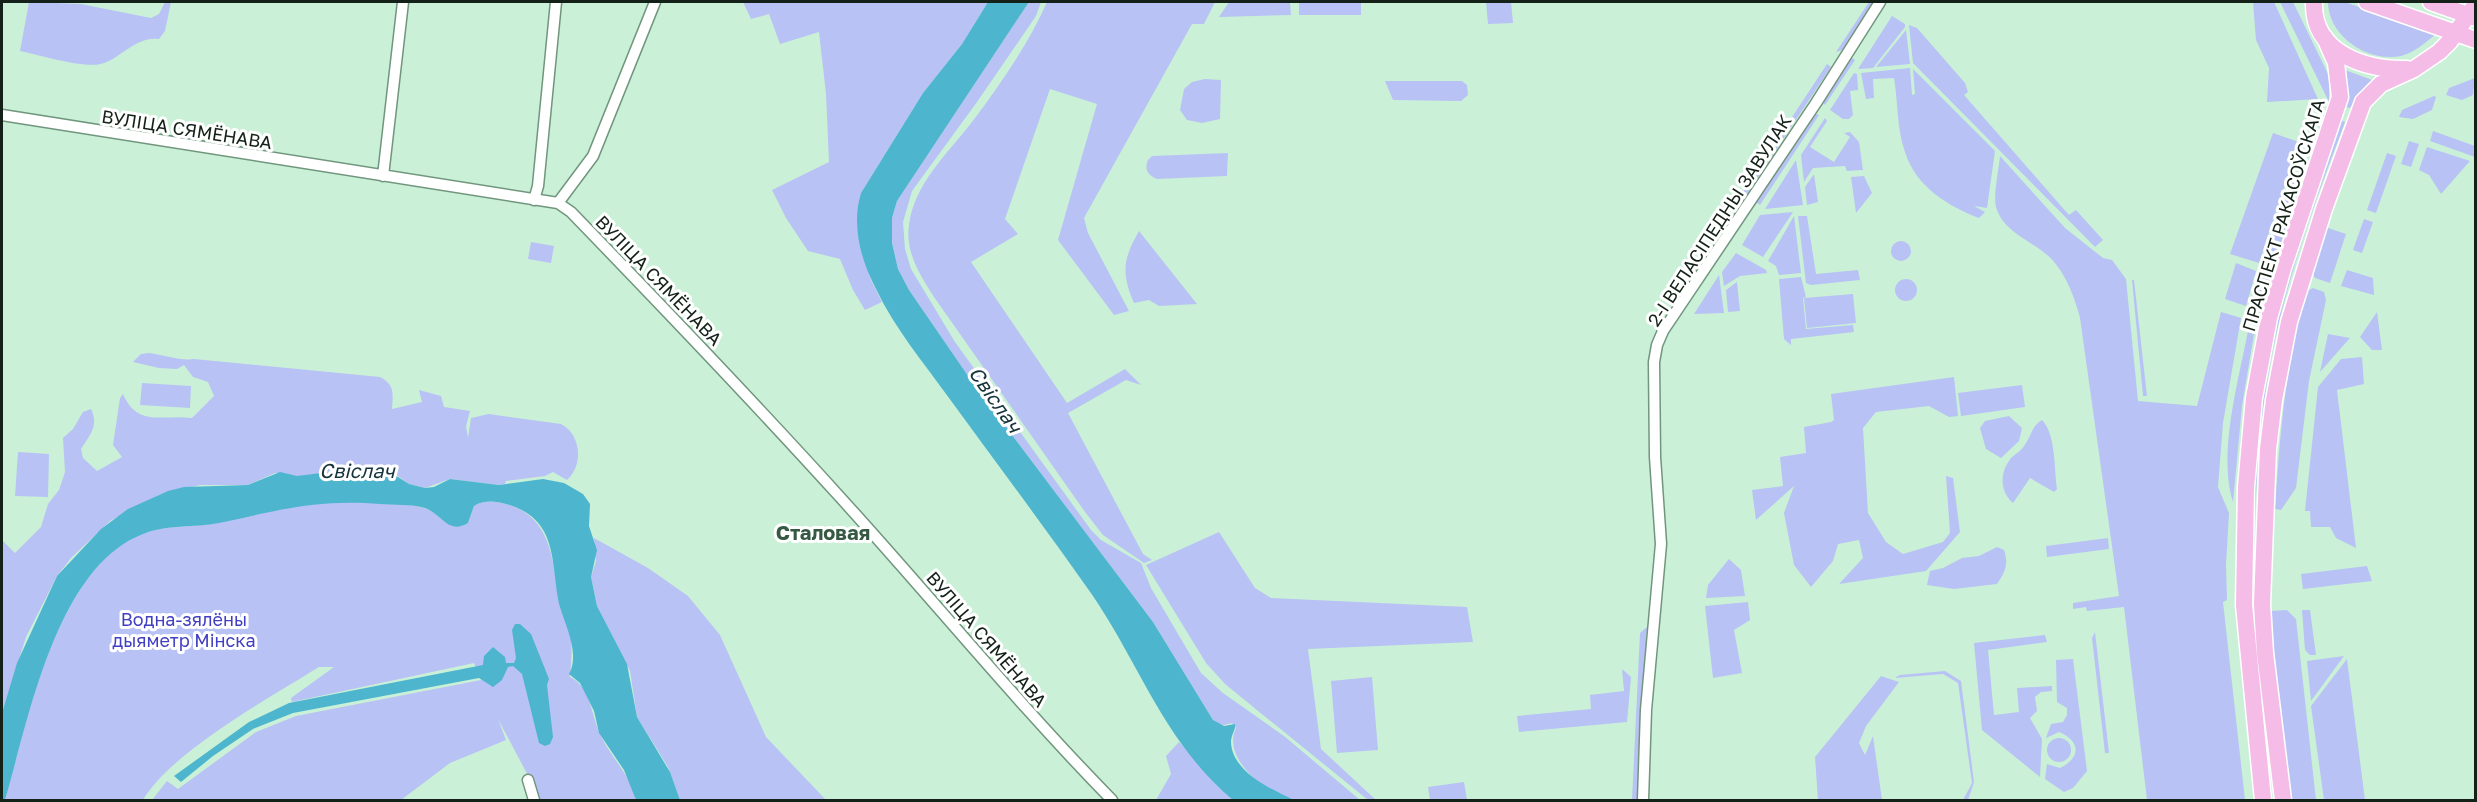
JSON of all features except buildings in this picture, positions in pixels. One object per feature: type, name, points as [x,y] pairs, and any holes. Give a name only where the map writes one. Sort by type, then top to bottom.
[{"type":"main road","name":"ПРАСПЕКТ РАКАСОЎСКАГА","points":[[2263,801],[2244,605],[2246,487],[2254,398],[2269,318],[2340,98],[2336,63],[2317,21],[2314,2]]},
{"type":"main road","points":[[2367,2],[2475,40]]},
{"type":"main road","points":[[2431,2],[2473,12]]},
{"type":"main road","name":"ПРАСПЕКТ РАКАСОЎСКАГА","points":[[2283,801],[2265,653],[2262,604],[2265,489],[2274,400],[2289,322],[2356,115],[2371,91],[2414,69],[2439,52],[2473,12]]},
{"type":"main road","points":[[2325,38],[2337,51],[2363,66],[2377,69],[2414,69]]},
{"type":"street","points":[[383,176],[403,2]]},
{"type":"street","points":[[534,200],[538,186],[556,2]]},
{"type":"street","points":[[558,203],[588,164],[600,142],[655,2]]},
{"type":"street","name":"2-І ВЕЛАСІПЕДНЫ ЗАВУЛАК","points":[[1643,801],[1646,710],[1661,544],[1655,457],[1654,362],[1657,345],[1663,331],[1816,103],[1880,2]]},
{"type":"street","name":"ВУЛІЦА СЯМЁНАВА","points":[[2,115],[558,203],[571,212],[718,365],[848,505],[1063,750],[1112,801]]},
{"type":"street","points":[[528,780],[534,801]]},
{"type":"green space","points":[[29,2],[81,4],[151,18],[159,14],[165,2],[171,2],[165,31],[159,39],[144,40],[111,60],[96,65],[87,65],[20,51]]},
{"type":"green space","points":[[743,2],[988,2],[962,44],[923,93],[861,193],[857,223],[858,235],[871,280],[882,302],[865,310],[853,290],[840,259],[808,251],[786,218],[772,190],[829,162],[826,94],[819,32],[780,44],[769,14],[751,19]]},
{"type":"green space","points":[[1029,2],[1041,2],[1036,16],[912,191],[903,222],[905,249],[911,269],[955,342],[1091,530],[1101,540],[1141,563],[1151,588],[1201,673],[1223,693],[1284,736],[1360,800],[1296,800],[1273,791],[1250,774],[1235,752],[1233,740],[1236,728],[1232,723],[1220,726],[1213,720],[1153,622],[975,386],[909,290],[898,269],[892,243],[892,218],[897,201]]},
{"type":"green space","points":[[1047,2],[1215,2],[1204,24],[1192,24],[1084,218],[1088,233],[1129,311],[1114,315],[1058,240],[1097,104],[1050,89],[1005,219],[1018,234],[971,262],[1067,403],[1125,369],[1141,385],[1126,380],[1068,413],[1143,554],[1152,560],[1144,563],[1103,535],[1085,512],[934,297],[919,272],[909,245],[908,235],[912,210],[925,183],[1003,79],[1032,33]]},
{"type":"green space","points":[[1229,2],[1290,2],[1291,15],[1219,17]]},
{"type":"green space","points":[[1299,2],[1361,2],[1361,15],[1299,15]]},
{"type":"green space","points":[[1486,2],[1511,2],[1513,23],[1488,24]]},
{"type":"green space","points":[[1869,2],[1874,2],[1842,50],[1836,52]]},
{"type":"green space","points":[[2253,2],[2274,2],[2318,99],[2267,102],[2269,68],[2256,40]]},
{"type":"green space","points":[[2280,2],[2293,2],[2329,76],[2329,102]]},
{"type":"green space","points":[[2328,2],[2345,2],[2436,34],[2420,47],[2401,56],[2376,55],[2363,51],[2342,36],[2330,14]]},
{"type":"green space","points":[[1892,16],[1905,24],[1905,27],[1873,68],[1858,69]]},
{"type":"green space","points":[[1909,25],[1917,28],[1965,83],[1968,92],[1964,95],[2069,215],[2076,210],[2103,240],[2095,247],[1913,63]]},
{"type":"green space","points":[[1906,30],[1910,64],[1876,67]]},
{"type":"green space","points":[[1852,58],[1855,60],[1825,105],[1822,101],[1846,61]]},
{"type":"green space","points":[[1827,64],[1831,67],[1744,198],[1733,207]]},
{"type":"green space","points":[[1910,68],[1912,95],[1915,94],[1913,69],[1995,151],[1987,208],[1974,206],[1985,212],[1979,218],[1956,208],[1934,194],[1910,164],[1900,135],[1894,78],[1873,79],[1874,98],[1866,99],[1861,73]]},
{"type":"green space","points":[[2345,70],[2372,80],[2350,108],[2346,107],[2348,91]]},
{"type":"green space","points":[[1854,73],[1857,74],[1858,90],[1850,91],[1853,115],[1849,119],[1843,119],[1830,110]]},
{"type":"green space","points":[[2475,78],[2473,95],[2462,100],[2446,95],[2449,88]]},
{"type":"green space","points":[[1205,79],[1221,80],[1220,119],[1202,123],[1187,120],[1180,110],[1184,89],[1192,82]]},
{"type":"green space","points":[[1385,81],[1462,81],[1467,85],[1468,95],[1461,101],[1393,100]]},
{"type":"green space","points":[[2436,97],[2432,110],[2413,119],[2399,117],[2402,110]]},
{"type":"green space","points":[[1813,113],[1819,115],[1760,205],[1754,201]]},
{"type":"green space","points":[[1825,118],[1827,121],[1810,147],[1834,162],[1850,137],[1844,133],[1850,132],[1859,142],[1863,170],[1847,171],[1845,166],[1813,168],[1804,182],[1801,155]]},
{"type":"green space","points":[[2341,120],[2345,122],[2292,272],[2270,365],[2259,453],[2253,601],[2248,600],[2250,502],[2256,429],[2265,368],[2281,296],[2292,260]]},
{"type":"green space","points":[[2433,131],[2475,146],[2475,157],[2430,141]]},
{"type":"green space","points":[[2273,133],[2296,141],[2298,146],[2259,263],[2230,254]]},
{"type":"green space","points":[[2409,141],[2419,144],[2411,167],[2401,164]]},
{"type":"green space","points":[[2427,147],[2470,161],[2441,194],[2429,175],[2419,170]]},
{"type":"green space","points":[[1228,153],[1227,176],[1157,179],[1149,174],[1147,169],[1148,160],[1152,156]]},
{"type":"green space","points":[[2387,153],[2396,156],[2376,213],[2367,210]]},
{"type":"green space","points":[[2000,156],[2065,228],[2103,258],[2112,260],[2126,279],[2138,401],[2197,406],[2221,312],[2241,318],[2223,423],[2218,487],[2229,513],[2226,565],[2227,600],[2223,602],[2245,800],[2147,800],[2124,607],[2087,611],[2086,607],[2073,609],[2073,603],[2119,596],[2080,318],[2070,289],[2055,263],[2040,249],[2006,225],[2000,217],[1995,196]]},
{"type":"green space","points":[[1796,160],[1803,205],[1765,209]]},
{"type":"green space","points":[[1814,174],[1818,202],[1807,205],[1805,187]]},
{"type":"green space","points":[[1864,176],[1872,193],[1856,213],[1851,177]]},
{"type":"green space","points":[[2292,177],[2301,177],[2262,307],[2253,309],[2262,269]]},
{"type":"green space","points":[[1793,212],[1763,257],[1742,245],[1760,215]]},
{"type":"green space","points":[[1794,216],[1801,273],[1779,275],[1776,266],[1768,261]]},
{"type":"green space","points":[[1798,216],[1807,216],[1816,274],[1858,270],[1860,280],[1811,285],[1806,283]]},
{"type":"green space","points":[[2364,219],[2373,222],[2362,253],[2353,250]]},
{"type":"green space","points":[[2325,227],[2346,234],[2330,283],[2315,278],[2311,270]]},
{"type":"green space","points":[[1139,231],[1197,304],[1159,306],[1149,300],[1134,303],[1127,283],[1126,266],[1127,258]]},
{"type":"green space","points":[[1901,241],[1908,244],[1911,251],[1908,258],[1901,261],[1894,258],[1891,251],[1894,244]]},
{"type":"green space","points":[[531,242],[554,246],[551,263],[528,259]]},
{"type":"green space","points":[[1736,253],[1766,270],[1767,273],[1740,276],[1724,286],[1722,272]]},
{"type":"green space","points":[[2236,263],[2256,271],[2246,306],[2225,299]]},
{"type":"green space","points":[[2347,270],[2373,278],[2374,295],[2341,286]]},
{"type":"green space","points":[[1719,275],[1724,313],[1694,314]]},
{"type":"green space","points":[[1801,277],[1806,297],[1803,298],[1806,329],[1853,325],[1854,332],[1791,339],[1791,345],[1784,339],[1779,279]]},
{"type":"green space","points":[[1906,279],[1914,282],[1917,290],[1914,298],[1906,301],[1898,298],[1895,290],[1898,282]]},
{"type":"green space","points":[[2132,280],[2134,280],[2147,396],[2143,396]]},
{"type":"green space","points":[[1737,282],[1740,311],[1728,312],[1726,290]]},
{"type":"green space","points":[[2313,288],[2324,292],[2326,300],[2309,381],[2296,488],[2281,510],[2275,509],[2289,372],[2293,345],[2307,291]]},
{"type":"green space","points":[[1853,294],[1856,323],[1807,328],[1804,298]]},
{"type":"green space","points":[[2377,312],[2382,350],[2372,350],[2360,337]]},
{"type":"green space","points":[[2249,325],[2255,328],[2242,406],[2233,502],[2227,460],[2229,437]]},
{"type":"green space","points":[[2328,334],[2350,338],[2320,372]]},
{"type":"green space","points":[[149,353],[183,359],[380,377],[391,386],[392,409],[422,402],[419,390],[441,396],[444,407],[470,411],[466,426],[468,438],[471,418],[489,414],[561,424],[573,435],[576,442],[578,458],[576,466],[567,480],[553,472],[545,476],[506,481],[505,484],[499,485],[450,479],[425,488],[409,484],[391,471],[378,469],[358,478],[321,473],[302,477],[275,473],[248,485],[200,485],[159,495],[110,521],[71,558],[57,576],[26,637],[2,713],[2,540],[15,553],[41,527],[48,504],[59,490],[65,472],[63,438],[73,429],[83,412],[91,409],[94,425],[81,449],[83,458],[97,471],[122,457],[113,445],[120,398],[123,394],[136,412],[161,418],[192,418],[214,396],[208,382],[193,377],[184,365],[177,369],[159,368],[133,362],[141,354]]},
{"type":"green space","points":[[2362,357],[2364,384],[2337,390],[2356,548],[2336,538],[2330,527],[2311,527],[2310,511],[2305,511],[2318,387],[2341,359]]},
{"type":"green space","points":[[1954,377],[1958,416],[1949,417],[1929,406],[1876,412],[1863,428],[1868,513],[1886,542],[1903,554],[1943,542],[1950,533],[1946,476],[1953,478],[1960,532],[1926,571],[1839,584],[1863,558],[1859,540],[1838,544],[1833,561],[1811,587],[1794,565],[1784,513],[1794,486],[1756,520],[1752,490],[1783,486],[1780,457],[1806,453],[1804,427],[1834,420],[1831,394]]},
{"type":"green space","points":[[142,383],[191,386],[190,408],[140,405]]},
{"type":"green space","points":[[2022,385],[2025,407],[1961,416],[1958,393]]},
{"type":"green space","points":[[2009,416],[2022,428],[2019,441],[2001,458],[1986,449],[1980,428],[1985,421]]},
{"type":"green space","points":[[2042,420],[2050,434],[2054,452],[2057,489],[2054,492],[2030,478],[2013,503],[2003,488],[2004,470],[2011,458],[2023,448],[2034,428]]},
{"type":"green space","points":[[18,452],[49,454],[48,497],[15,496]]},
{"type":"green space","name":"Водна-зялёны дыяметр Мінска","points":[[342,501],[419,507],[427,509],[456,526],[468,523],[474,506],[486,502],[506,504],[521,510],[533,519],[541,530],[552,556],[560,605],[570,632],[572,649],[570,677],[582,687],[586,694],[604,743],[629,781],[636,800],[541,800],[498,719],[506,740],[450,763],[401,800],[152,800],[167,781],[178,789],[256,732],[296,716],[481,680],[474,663],[292,702],[291,698],[334,667],[319,667],[198,745],[157,782],[143,800],[5,800],[23,730],[50,649],[68,611],[89,577],[114,550],[153,530],[211,524],[296,506]]},
{"type":"green space","points":[[1219,532],[1255,588],[1271,598],[1467,607],[1473,642],[1308,649],[1321,749],[1376,800],[1368,800],[1225,684],[1206,663],[1146,565]]},
{"type":"green space","points":[[594,538],[648,568],[688,596],[720,635],[766,737],[826,800],[680,800],[668,767],[637,717],[630,671],[597,606],[591,577],[596,561]]},
{"type":"green space","points":[[2108,538],[2109,549],[2047,557],[2046,546]]},
{"type":"green space","points":[[1997,547],[2004,550],[2006,564],[1997,584],[1954,589],[1927,585],[1930,571],[1943,568],[1962,558],[1979,556]]},
{"type":"green space","points":[[1729,559],[1741,570],[1745,596],[1706,598],[1708,585]]},
{"type":"green space","points":[[2367,566],[2372,581],[2303,589],[2301,574]]},
{"type":"green space","points":[[1748,602],[1750,620],[1734,630],[1742,673],[1713,678],[1705,606]]},
{"type":"green space","points":[[2287,610],[2296,619],[2316,800],[2290,800],[2270,611]]},
{"type":"green space","points":[[2302,610],[2310,610],[2316,655],[2310,655],[2305,650]]},
{"type":"green space","points":[[1647,627],[1638,800],[1632,800],[1640,633]]},
{"type":"green space","points":[[2095,632],[2109,753],[2105,753],[2092,638]]},
{"type":"green space","points":[[2045,635],[2047,642],[1988,650],[1994,715],[2019,712],[2017,688],[2052,686],[2052,691],[2041,692],[2035,697],[2037,711],[2030,718],[2042,739],[2040,777],[1982,730],[1974,643]]},
{"type":"green space","points":[[2344,656],[2311,701],[2307,661]]},
{"type":"green space","points":[[2073,659],[2087,771],[2073,788],[2064,792],[2045,779],[2047,764],[2060,768],[2067,764],[2075,755],[2075,745],[2059,732],[2046,738],[2051,724],[2063,722],[2067,715],[2067,708],[2057,702],[2056,660]]},
{"type":"green space","points":[[2347,659],[2365,800],[2324,800],[2311,706]]},
{"type":"green space","points":[[1622,669],[1631,677],[1627,722],[1519,732],[1517,716],[1591,709],[1590,695],[1624,691]]},
{"type":"green space","points":[[1945,671],[1961,681],[1974,782],[1968,800],[1963,800],[1972,783],[1958,683],[1943,674],[1894,678],[1900,675]]},
{"type":"green space","points":[[1881,676],[1899,682],[1866,726],[1859,743],[1865,755],[1873,736],[1882,800],[1818,800],[1815,757]]},
{"type":"green space","points":[[1372,677],[1378,750],[1337,753],[1331,681]]},
{"type":"green space","points":[[2059,738],[2068,741],[2071,750],[2068,759],[2059,762],[2050,759],[2047,750],[2050,741]]},
{"type":"green space","points":[[1179,742],[1233,800],[1156,800],[1171,774],[1166,756]]},
{"type":"green space","points":[[1464,782],[1467,800],[1430,800],[1428,787]]},
{"type":"shaded area","points":[[988,2],[1029,2],[897,201],[892,218],[892,243],[898,269],[909,290],[975,386],[1153,622],[1213,720],[1224,726],[1235,724],[1231,742],[1238,762],[1254,778],[1294,800],[1233,800],[1209,778],[1189,754],[1171,729],[1093,596],[901,332],[884,304],[866,266],[857,230],[861,193],[923,93],[962,44]]},
{"type":"shaded area","points":[[384,468],[409,484],[425,488],[434,487],[450,479],[499,485],[543,479],[564,483],[583,494],[590,504],[589,526],[597,550],[591,577],[597,606],[627,664],[637,717],[670,772],[680,800],[636,800],[624,770],[599,733],[594,711],[580,683],[569,674],[573,649],[560,607],[550,546],[545,533],[524,511],[506,504],[490,502],[474,506],[468,523],[455,527],[431,511],[414,506],[357,503],[317,504],[219,523],[152,531],[113,552],[88,579],[67,612],[36,690],[5,800],[2,800],[2,713],[17,663],[57,576],[101,529],[128,509],[168,491],[184,487],[248,485],[280,472],[297,476],[321,473],[359,478]]},
{"type":"shaded area","points":[[515,624],[520,624],[531,634],[549,679],[547,685],[553,737],[550,744],[545,746],[539,743],[522,674],[513,666],[508,667],[502,680],[493,687],[479,678],[293,713],[253,729],[213,756],[181,782],[174,776],[249,722],[289,703],[483,665],[484,656],[493,647],[505,657],[506,663],[514,663],[516,658],[512,630]]},
{"type":"district","name":"Сталовая","points":[[823,532]]},
{"type":"water label","name":"Свіслач","points":[[996,399]]},
{"type":"water label","name":"Свіслач","points":[[357,470]]}]
